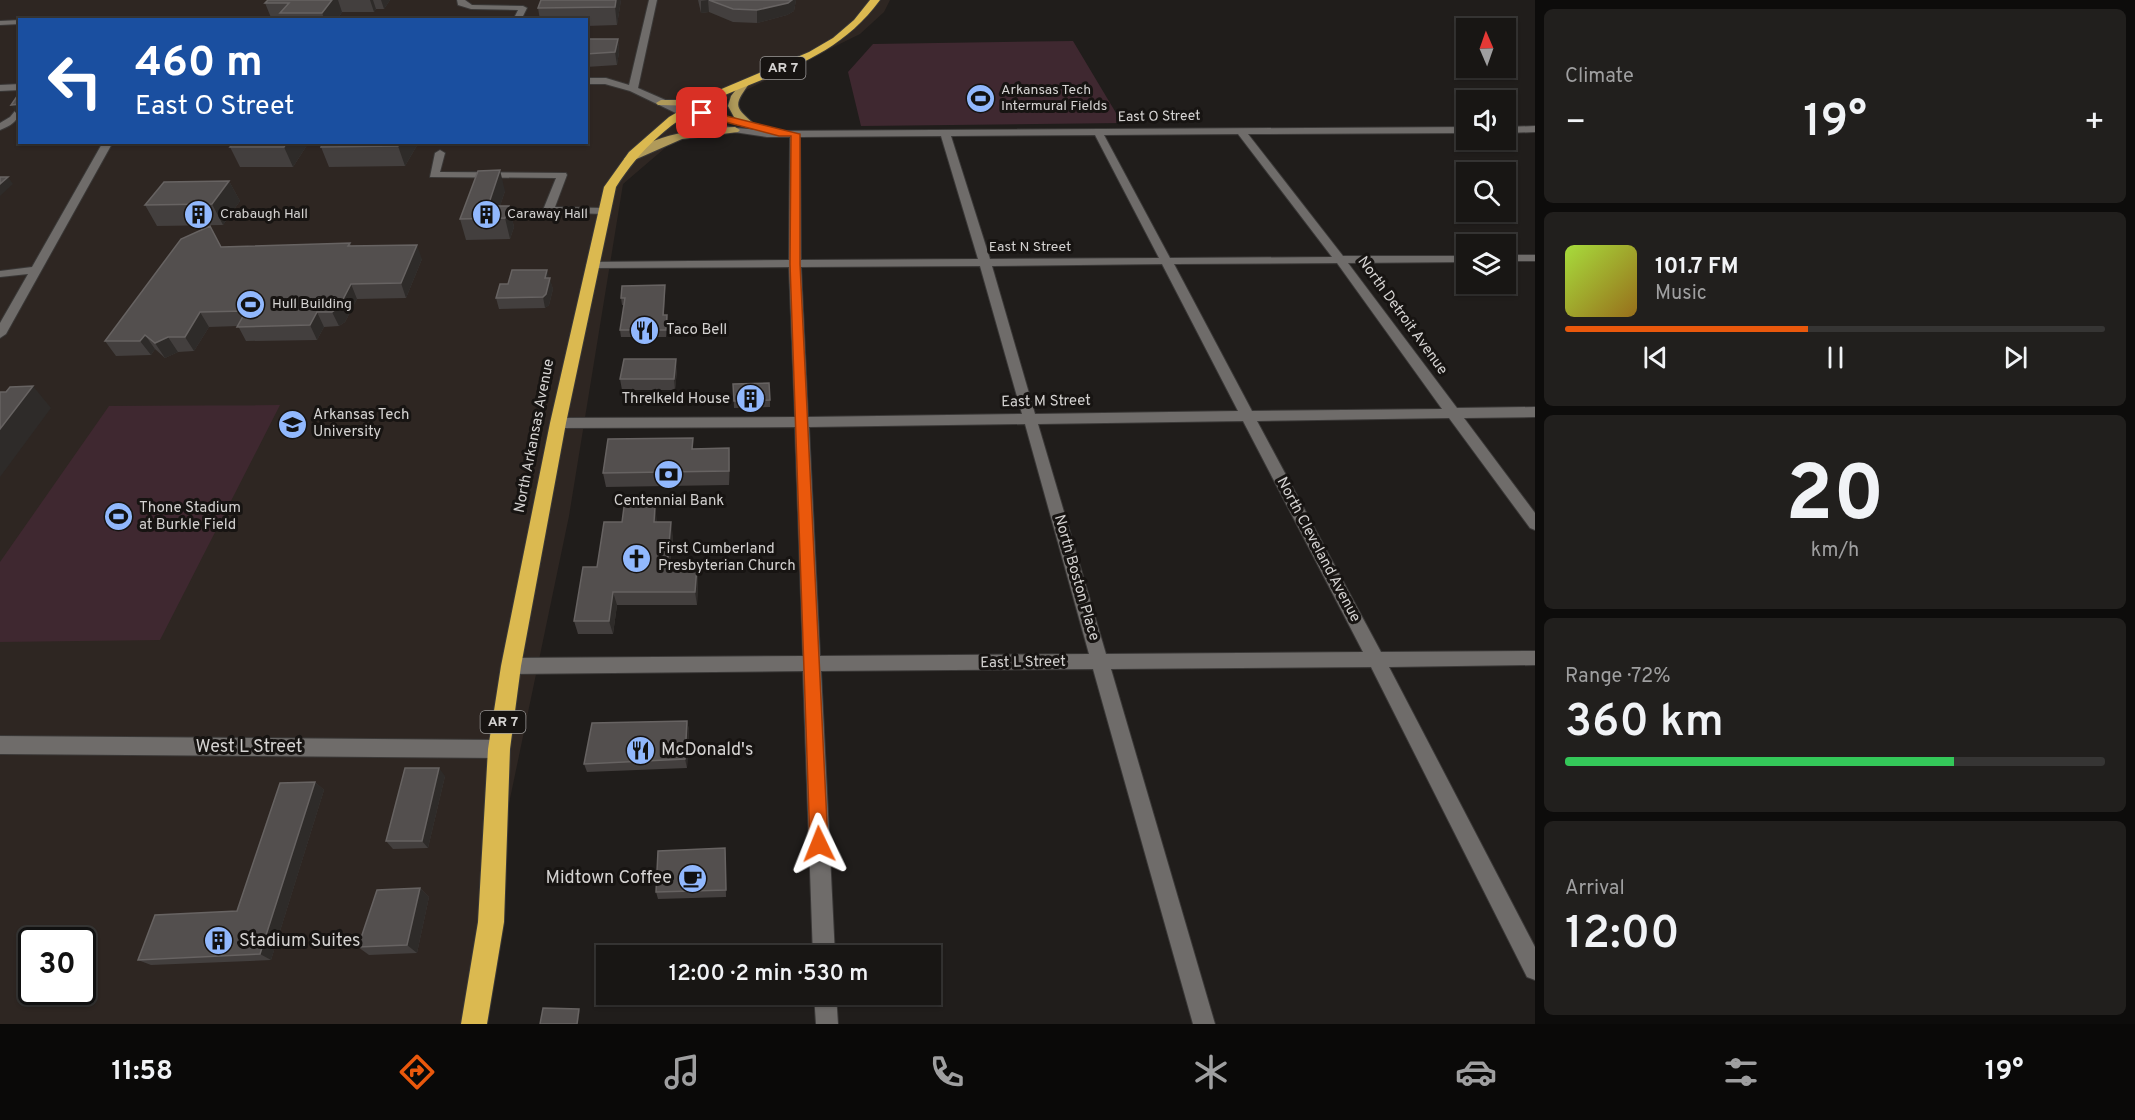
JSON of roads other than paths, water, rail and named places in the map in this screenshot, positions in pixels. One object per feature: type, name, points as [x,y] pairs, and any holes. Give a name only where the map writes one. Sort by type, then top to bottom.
[{"type":"highway","name":"North Arkansas Avenue","points":[[474,1024],[491,922],[499,749],[511,666],[558,423],[610,187],[629,159],[684,112],[824,49],[850,31],[875,0]]},
{"type":"main road","points":[[745,84],[734,97],[732,105],[736,115],[750,125]]},
{"type":"main road","points":[[665,126],[668,115],[662,103],[704,103]]},
{"type":"main road","points":[[629,159],[678,135],[735,130]]},
{"type":"street","points":[[633,89],[653,0]]},
{"type":"street","points":[[461,2],[471,7],[523,8],[518,18]]},
{"type":"street","points":[[0,23],[18,22]]},
{"type":"street","points":[[588,81],[606,81],[633,89],[684,112]]},
{"type":"street","points":[[0,88],[18,87]]},
{"type":"street","points":[[0,127],[13,119],[18,111]]},
{"type":"street","name":"East O Street","points":[[684,112],[702,113],[779,133]]},
{"type":"street","name":"East O Street","points":[[684,112],[690,120],[735,130],[795,134],[1456,130]]},
{"type":"street","points":[[1516,129],[1535,129]]},
{"type":"street","name":"North Detroit Avenue","points":[[1240,130],[1340,260],[1535,524]]},
{"type":"street","name":"North Cleveland Avenue","points":[[1098,132],[1376,659],[1535,969]]},
{"type":"street","points":[[795,134],[795,264],[824,945]]},
{"type":"street","name":"North Boston Place","points":[[945,134],[986,262],[1204,1024]]},
{"type":"street","points":[[0,333],[107,144]]},
{"type":"street","points":[[440,153],[434,175],[562,175],[548,210],[603,211]]},
{"type":"street","name":"East N Street","points":[[592,265],[1456,259]]},
{"type":"street","points":[[1516,259],[1533,260]]},
{"type":"street","points":[[0,274],[35,270]]},
{"type":"street","name":"East M Street","points":[[558,423],[1535,412]]},
{"type":"street","name":"East L Street","points":[[511,666],[1535,658]]},
{"type":"street","name":"West L Street","points":[[0,745],[499,749]]},
{"type":"street","points":[[825,1005],[826,1024]]},
{"type":"place","name":"Arkansas Tech Intermural Fields","points":[[980,98]]},
{"type":"place","name":"Crabaugh Hall","points":[[199,214]]},
{"type":"place","name":"Caraway Hall","points":[[486,214]]},
{"type":"place","name":"Hull Building","points":[[251,304]]},
{"type":"place","name":"Taco Bell","points":[[645,330]]},
{"type":"place","name":"Threlkeld House","points":[[751,399]]},
{"type":"place","name":"Arkansas Tech University","points":[[292,424]]},
{"type":"place","name":"Centennial Bank","points":[[669,474]]},
{"type":"place","name":"Thone Stadium at Burkle Field","points":[[118,517]]},
{"type":"place","name":"First Cumberland Presbyterian Church","points":[[637,558]]},
{"type":"place","name":"McDonald's","points":[[640,750]]},
{"type":"place","name":"Midtown Coffee","points":[[693,878]]},
{"type":"place","name":"Stadium Suites","points":[[218,941]]}]
